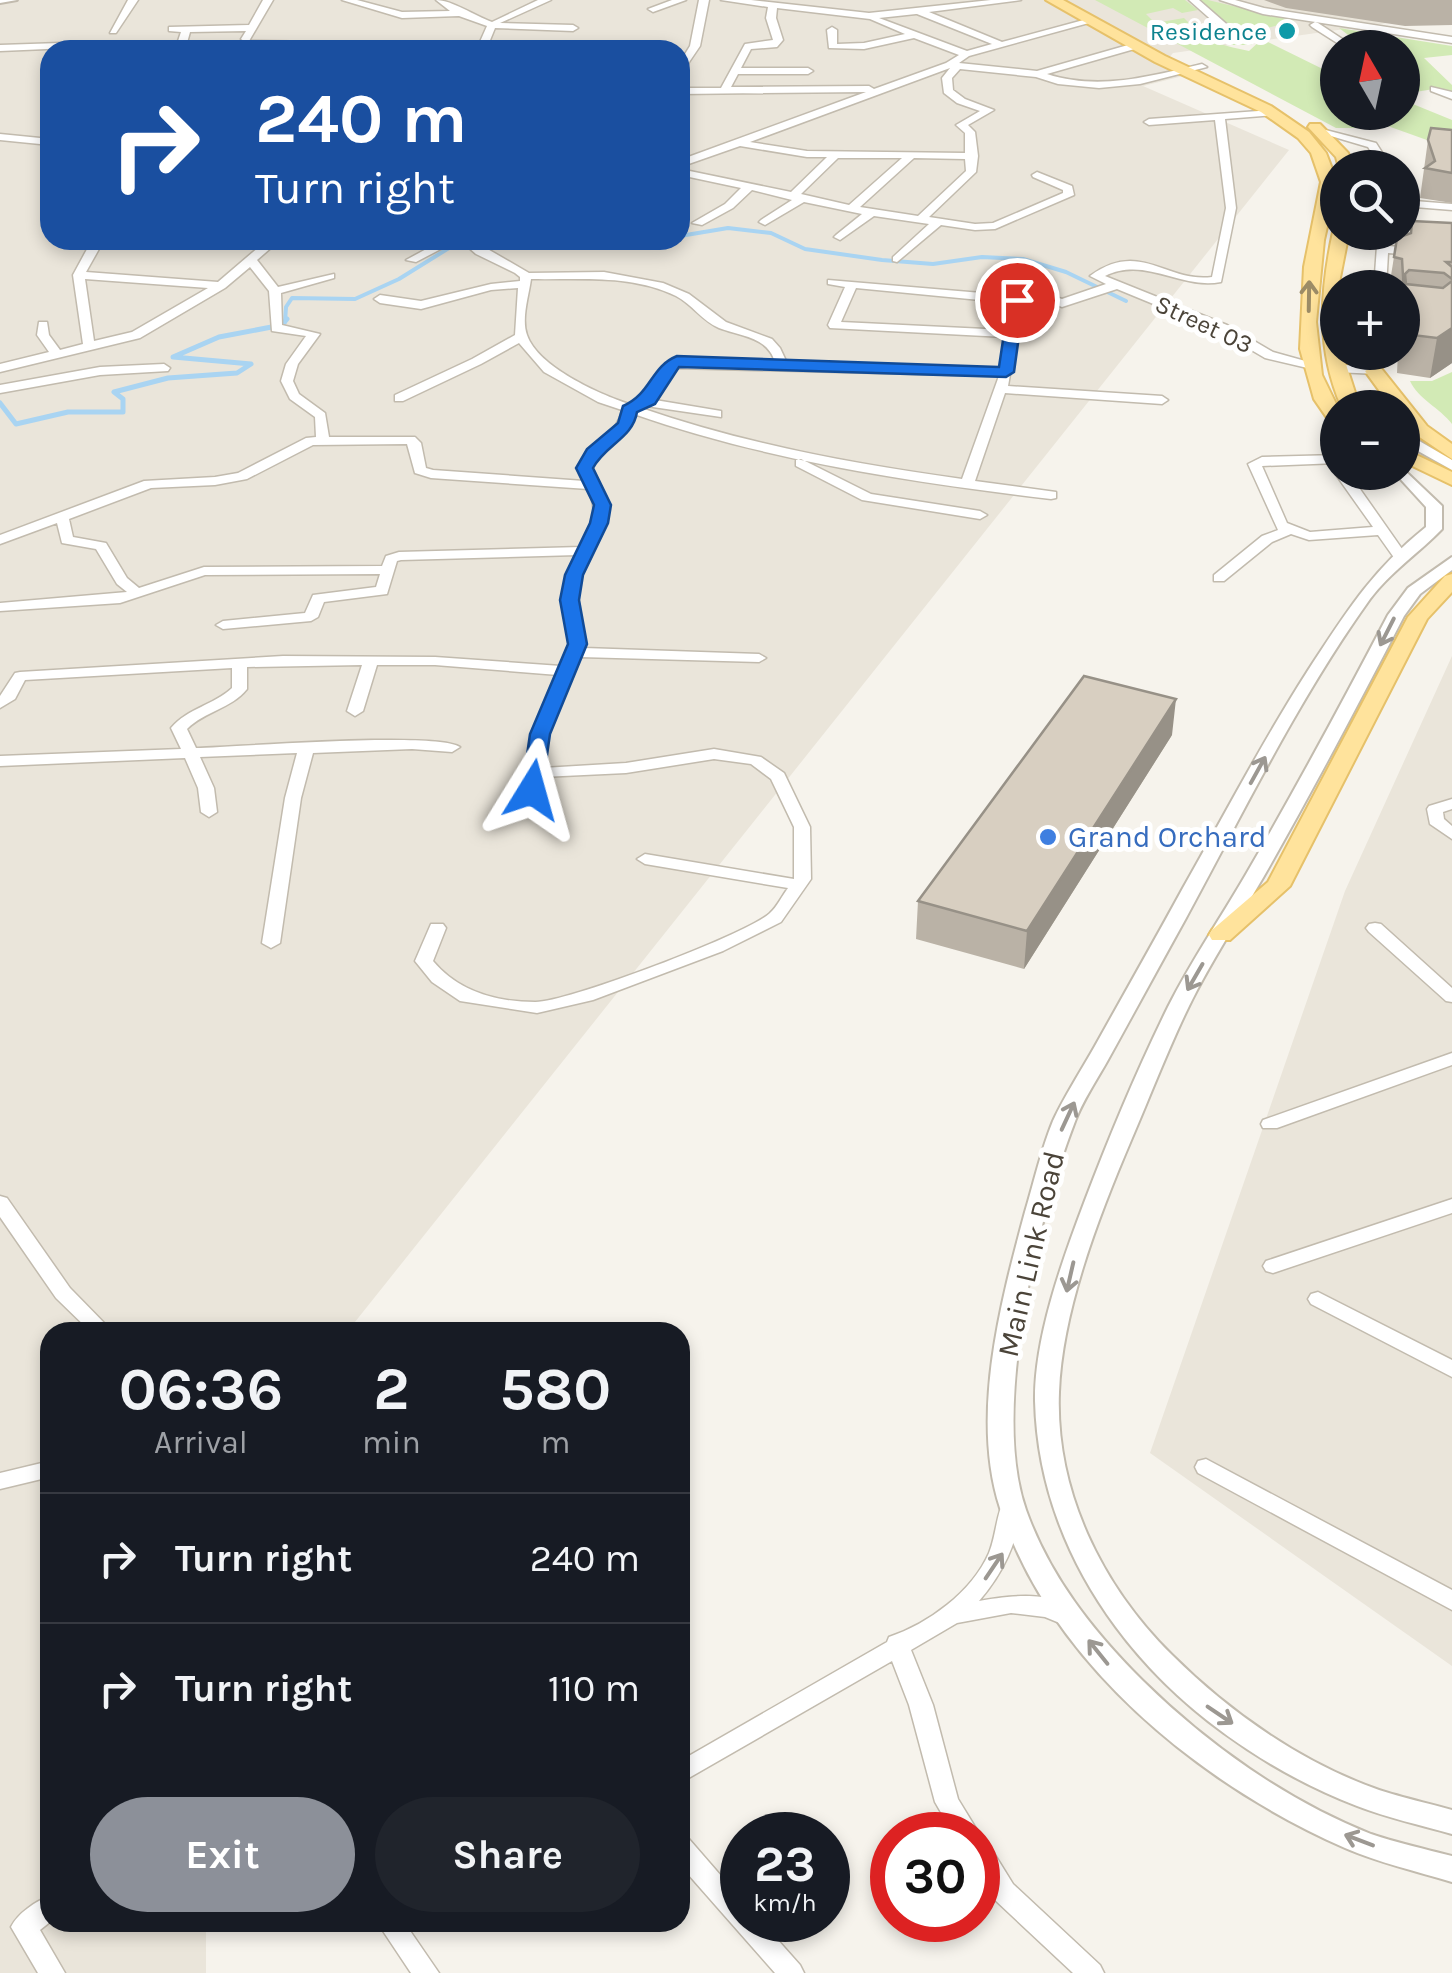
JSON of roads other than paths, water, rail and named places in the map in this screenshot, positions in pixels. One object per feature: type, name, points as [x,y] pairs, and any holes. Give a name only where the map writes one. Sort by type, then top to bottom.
[{"type":"main road","points":[[1053,0],[1135,46],[1272,113],[1309,140],[1321,155],[1329,178],[1308,281],[1312,367],[1320,393]]},
{"type":"main road","points":[[1076,0],[1318,129],[1337,150]]},
{"type":"main road","points":[[1420,430],[1452,453]]},
{"type":"main road","points":[[1420,462],[1452,479]]},
{"type":"main road","points":[[1420,479],[1452,494]]},
{"type":"main road","points":[[1221,935],[1278,886],[1418,617],[1452,580]]},
{"type":"street","points":[[0,0],[12,0]]},
{"type":"street","points":[[113,31],[133,0]]},
{"type":"street","points":[[246,40],[268,0]]},
{"type":"street","points":[[347,0],[402,15],[461,13]]},
{"type":"street","points":[[440,0],[491,24],[573,28]]},
{"type":"street","points":[[485,40],[491,24],[546,0]]},
{"type":"street","points":[[654,9],[681,0]]},
{"type":"street","points":[[690,54],[704,0]]},
{"type":"street","points":[[726,0],[869,16],[1016,0]]},
{"type":"street","points":[[869,16],[887,0]]},
{"type":"street","points":[[1194,0],[1228,30]]},
{"type":"street","points":[[1226,0],[1388,30]]},
{"type":"street","points":[[1287,14],[1298,0]]},
{"type":"street","points":[[725,90],[748,46],[774,45],[778,40],[770,18],[773,5]]},
{"type":"street","points":[[915,10],[1003,45]]},
{"type":"street","points":[[1287,14],[1327,30],[1340,22]]},
{"type":"street","points":[[869,16],[966,54]]},
{"type":"street","points":[[690,161],[953,65],[966,54],[1091,20]]},
{"type":"street","points":[[183,40],[186,28]]},
{"type":"street","points":[[172,29],[252,28]]},
{"type":"street","points":[[1413,30],[1452,28]]},
{"type":"street","points":[[832,30],[832,46],[838,47],[883,44],[916,34]]},
{"type":"street","points":[[1420,35],[1452,40]]},
{"type":"street","points":[[0,48],[40,46]]},
{"type":"street","points":[[1037,74],[1135,46]]},
{"type":"street","points":[[953,65],[1037,74],[1074,86],[1098,87],[1202,68]]},
{"type":"street","points":[[921,220],[971,172],[970,132],[961,125],[989,110],[968,104],[948,91],[953,65]]},
{"type":"street","points":[[734,71],[808,71]]},
{"type":"street","points":[[690,91],[881,89]]},
{"type":"street","points":[[1434,89],[1452,96]]},
{"type":"street","points":[[1148,122],[1272,113]]},
{"type":"street","points":[[1030,290],[1057,303],[1105,286],[1098,274],[1141,262],[1201,281],[1217,280],[1232,208],[1220,118]]},
{"type":"street","points":[[1318,129],[1372,145],[1375,150]]},
{"type":"street","points":[[0,136],[40,141]]},
{"type":"street","points":[[743,144],[794,153],[973,156]]},
{"type":"street","points":[[765,222],[796,198],[836,154]]},
{"type":"street","points":[[850,208],[912,155]]},
{"type":"street","points":[[690,174],[872,212],[995,226],[1068,194],[1068,188],[1037,175]]},
{"type":"street","points":[[698,223],[729,206],[748,188]]},
{"type":"street","points":[[1420,205],[1452,207]]},
{"type":"street","points":[[840,237],[872,212]]},
{"type":"street","points":[[896,259],[938,222]]},
{"type":"street","points":[[89,346],[79,274],[92,250]]},
{"type":"street","points":[[0,368],[136,335],[221,286],[262,250]]},
{"type":"street","points":[[412,260],[432,250]]},
{"type":"street","points":[[477,250],[509,263],[526,280]]},
{"type":"street","points":[[1394,250],[1452,255]]},
{"type":"street","points":[[251,260],[275,291],[275,326],[314,334],[292,364],[287,382],[294,396],[321,416],[323,439]]},
{"type":"street","points":[[79,274],[221,286]]},
{"type":"street","points":[[380,300],[421,305],[526,280],[622,274],[677,292],[715,322],[771,344],[780,355],[781,365]]},
{"type":"street","points":[[275,291],[330,276]]},
{"type":"street","points":[[526,280],[521,336],[535,356],[568,382],[629,409],[858,468],[1051,495]]},
{"type":"street","points":[[832,282],[1017,300],[1006,372],[967,485]]},
{"type":"street","points":[[852,284],[834,325],[1012,334]]},
{"type":"street","name":"Street 03","points":[[1105,286],[1223,328],[1270,355],[1312,367]]},
{"type":"street","points":[[43,325],[43,335],[55,352]]},
{"type":"street","points":[[399,398],[438,376],[495,355],[521,336]]},
{"type":"street","points":[[629,409],[645,402],[677,361],[1006,372]]},
{"type":"street","points":[[0,389],[100,371],[164,368]]},
{"type":"street","points":[[1000,389],[1162,400]]},
{"type":"street","points":[[645,402],[717,414]]},
{"type":"street","points":[[436,928],[424,961],[438,978],[466,998],[537,1008],[587,996],[717,946],[775,918],[803,878],[802,826],[778,776],[755,760],[714,754],[533,782],[540,734],[578,644],[570,600],[583,550],[599,523],[602,505],[585,468],[592,453],[626,425],[629,409]]},
{"type":"street","points":[[414,443],[426,431]]},
{"type":"street","points":[[0,540],[150,484],[242,476],[289,449],[323,439],[392,438],[414,443]]},
{"type":"street","points":[[414,443],[420,470],[431,474],[590,485]]},
{"type":"street","points":[[760,444],[868,497],[980,514]]},
{"type":"street","points":[[1420,446],[1452,466]]},
{"type":"street","points":[[1320,460],[1255,464],[1281,526],[1309,536],[1380,531]]},
{"type":"street","points":[[1353,490],[1400,556]]},
{"type":"street","name":"Main Link Road","points":[[1419,490],[1434,506],[1434,530],[1400,556],[1365,594],[1288,716],[1064,1121],[1039,1193],[1000,1390],[1012,1506],[1039,1567],[1072,1620],[1115,1673],[1196,1744],[1287,1806],[1358,1841],[1452,1869]]},
{"type":"street","points":[[62,516],[67,540],[101,546],[122,581],[137,592]]},
{"type":"street","points":[[1219,578],[1267,539],[1289,530]]},
{"type":"street","points":[[224,625],[311,617],[318,598],[382,590],[391,559],[399,556],[583,550]]},
{"type":"street","name":"Main Link Road","points":[[1452,562],[1414,590],[1396,615],[1176,1012],[1075,1255],[1046,1402],[1051,1464],[1074,1539],[1114,1612],[1206,1705],[1283,1758],[1360,1795],[1452,1822]]},
{"type":"street","points":[[0,607],[101,601],[204,570],[389,570]]},
{"type":"street","points":[[574,652],[758,658]]},
{"type":"street","points":[[0,703],[10,696],[20,676],[238,663],[371,660],[565,671]]},
{"type":"street","points":[[354,710],[371,660]]},
{"type":"street","points":[[209,812],[206,788],[178,728],[189,714],[232,700],[240,689],[238,663]]},
{"type":"street","points":[[0,761],[412,744],[452,747]]},
{"type":"street","points":[[271,943],[293,798],[306,749]]},
{"type":"street","points":[[1452,804],[1435,809],[1436,821],[1452,834]]},
{"type":"street","points":[[645,859],[798,885]]},
{"type":"street","points":[[1375,928],[1452,997]]},
{"type":"street","points":[[1270,1124],[1452,1058]]},
{"type":"street","points":[[0,1203],[63,1293],[93,1322]]},
{"type":"street","points":[[1274,1266],[1452,1206]]},
{"type":"street","points":[[1318,1298],[1446,1360]]},
{"type":"street","points":[[1206,1467],[1452,1601]]},
{"type":"street","points":[[0,1481],[40,1471]]},
{"type":"street","points":[[952,1615],[988,1576],[1006,1548],[1012,1506]]},
{"type":"street","points":[[690,1767],[952,1615],[1011,1604],[1048,1608],[1072,1620]]},
{"type":"street","points":[[897,1644],[921,1705],[954,1812]]},
{"type":"street","points":[[690,1858],[720,1893]]},
{"type":"street","points":[[1000,1886],[1091,1973]]},
{"type":"street","points":[[40,1915],[24,1927],[52,1973]]},
{"type":"street","points":[[395,1932],[426,1973]]},
{"type":"street","points":[[763,1942],[791,1973]]},
{"type":"waterway","points":[[690,234],[728,228],[771,233],[805,249],[933,264],[982,257],[1023,259],[1066,272],[1126,301]]},
{"type":"waterway","points":[[285,321],[286,307],[292,298],[355,299],[399,279],[446,250]]},
{"type":"waterway","points":[[0,403],[16,424],[68,412],[123,412],[123,399],[114,392],[168,378],[237,373],[251,364],[173,357],[219,337],[285,321]]},
{"type":"place","name":"Residence","points":[[1287,31]]},
{"type":"place","name":"Grand Orchard","points":[[1048,837]]}]
